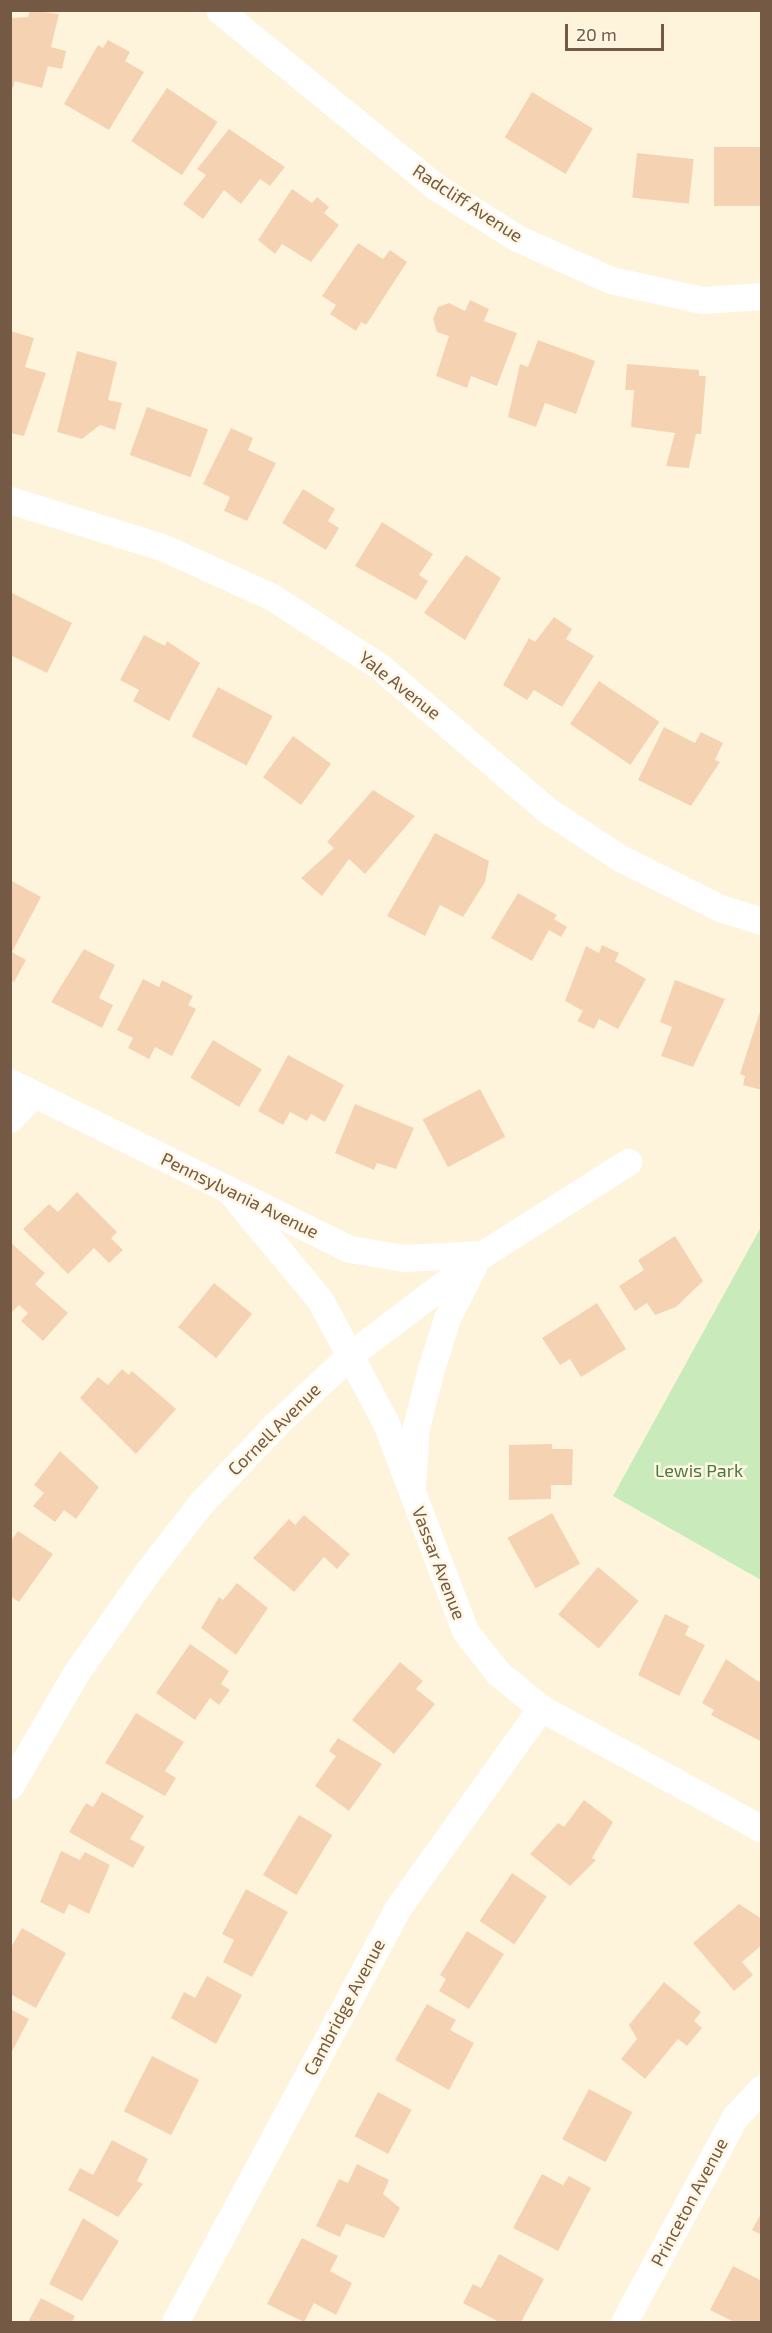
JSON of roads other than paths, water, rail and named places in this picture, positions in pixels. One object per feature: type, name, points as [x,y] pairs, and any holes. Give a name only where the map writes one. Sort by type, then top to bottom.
[{"type":"street","name":"Radcliff Avenue","points":[[219,10],[436,187],[517,238],[611,280],[702,300],[762,296]]},
{"type":"street","name":"Yale Avenue","points":[[10,500],[162,547],[272,597],[380,666],[548,810],[620,858],[720,908],[762,921]]},
{"type":"street","points":[[10,1119],[22,1088]]},
{"type":"street","name":"Pennsylvania Avenue","points":[[22,1088],[350,1249],[403,1258],[483,1254]]},
{"type":"street","name":"Cornell Avenue","points":[[10,1786],[76,1673],[195,1511],[350,1355],[483,1254],[628,1162]]},
{"type":"street","name":"Vassar Avenue","points":[[228,1189],[320,1300],[350,1355],[411,1490],[439,1575],[465,1631],[498,1673],[541,1708],[762,1829]]},
{"type":"street","points":[[411,1490],[416,1427],[431,1369],[460,1286],[483,1254]]},
{"type":"street","name":"Cambridge Avenue","points":[[175,2322],[397,1909],[541,1708]]},
{"type":"street","name":"Princeton Avenue","points":[[624,2322],[735,2117],[762,2088]]},
{"type":"park label","name":"Lewis Park","points":[[699,1470]]}]
